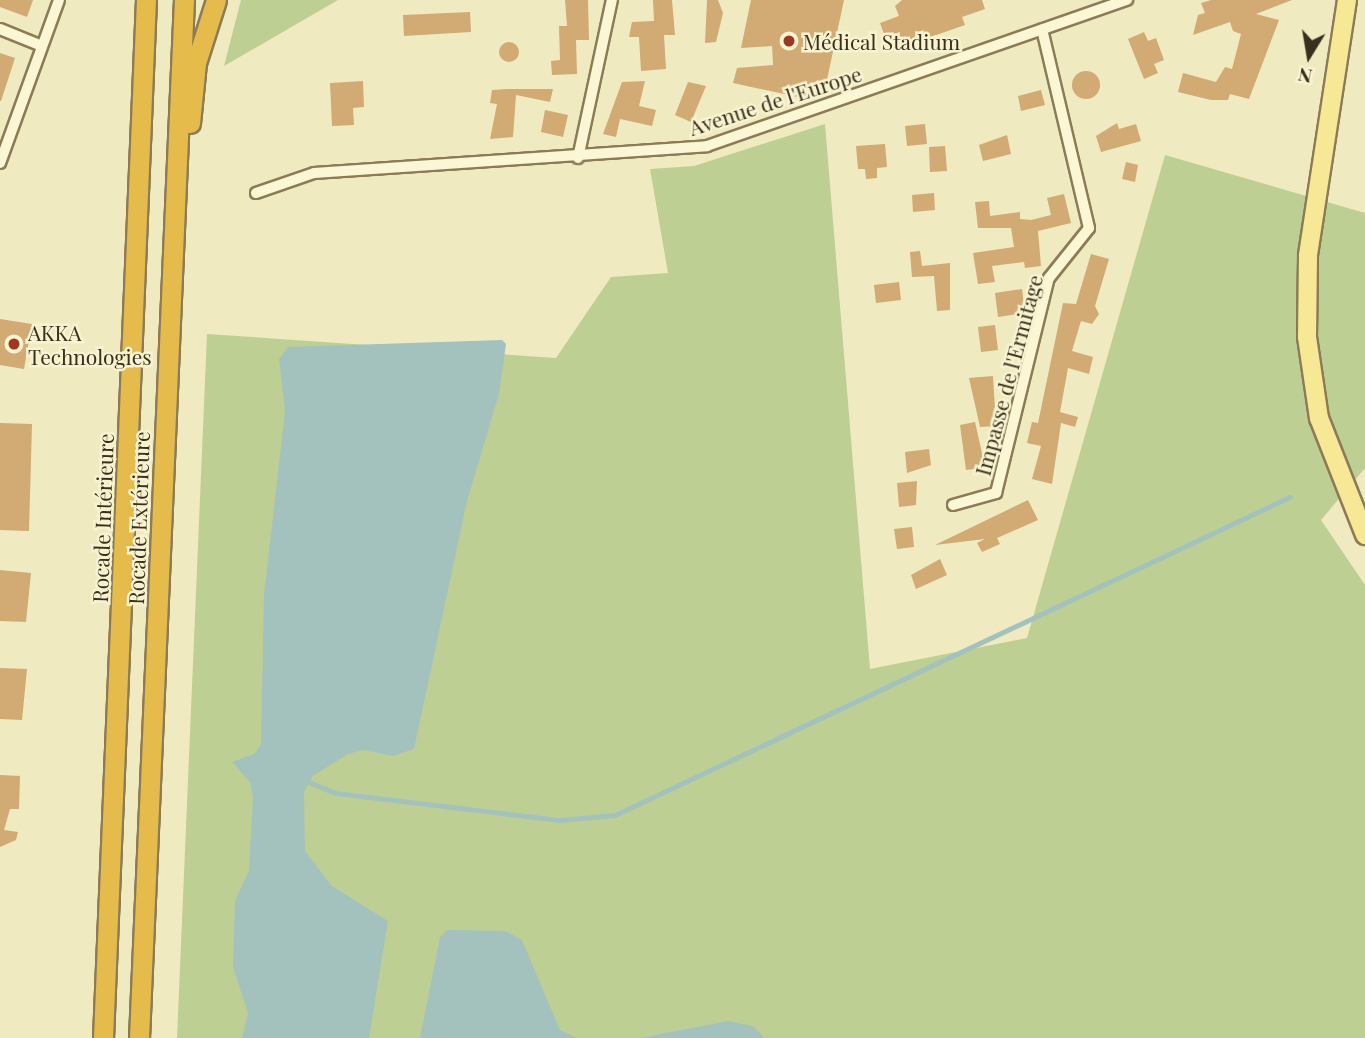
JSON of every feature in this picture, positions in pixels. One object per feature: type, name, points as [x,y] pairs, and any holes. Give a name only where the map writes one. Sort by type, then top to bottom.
[{"type":"highway","name":"Rocade Intérieure","points":[[103,1038],[146,0]]},
{"type":"highway","name":"Rocade Extérieure","points":[[139,1038],[174,179],[184,0]]},
{"type":"highway","points":[[174,179],[187,160],[196,63],[216,0]]},
{"type":"main road","points":[[1347,0],[1319,165],[1306,314],[1319,418],[1365,535]]},
{"type":"street","points":[[0,163],[59,0]]},
{"type":"street","points":[[578,158],[612,0]]},
{"type":"street","name":"Avenue de l'Europe","points":[[257,193],[314,173],[578,158],[707,146],[1127,0]]},
{"type":"street","points":[[0,29],[42,46]]},
{"type":"street","name":"Impasse de l'Ermitage","points":[[953,505],[996,494],[1049,278],[1090,228],[1042,29]]},
{"type":"green space","points":[[241,0],[338,0],[224,66]]},
{"type":"green space","points":[[825,124],[870,669],[1027,638],[1165,155],[1365,213],[1365,468],[1321,520],[1365,585],[1365,1038],[177,1038],[207,334],[556,358],[611,277],[668,273],[650,169],[694,166]]},
{"type":"water","points":[[502,340],[506,344],[499,394],[467,501],[414,749],[393,756],[363,750],[348,754],[313,776],[304,792],[305,851],[332,886],[388,921],[369,1038],[242,1038],[248,1013],[233,967],[235,901],[249,870],[253,798],[250,782],[232,762],[254,754],[261,744],[264,595],[285,411],[279,359],[288,347]]},
{"type":"water","points":[[447,930],[505,931],[522,940],[560,1030],[577,1038],[420,1038],[440,937]]},
{"type":"water","points":[[728,1021],[753,1026],[765,1038],[640,1038]]},
{"type":"building","points":[[0,0],[33,0],[27,17],[0,7]]},
{"type":"building","points":[[565,0],[588,0],[589,40],[576,40],[577,74],[552,75],[551,61],[560,60],[559,26],[567,26]]},
{"type":"building","points":[[653,0],[672,0],[675,35],[664,35],[666,69],[641,71],[639,37],[629,37],[632,22],[654,21]]},
{"type":"building","points":[[707,0],[718,0],[723,13],[716,42],[705,43]]},
{"type":"building","name":"Médical Stadium","points":[[751,0],[844,0],[825,89],[806,85],[803,98],[733,83],[737,68],[773,65],[772,46],[741,48]]},
{"type":"building","points":[[902,0],[982,0],[985,9],[962,17],[965,25],[890,51],[880,23],[899,16],[895,6]]},
{"type":"building","points":[[1211,0],[1292,0],[1256,14],[1279,20],[1249,99],[1230,94],[1228,100],[1211,100],[1178,92],[1183,73],[1216,82],[1225,67],[1232,69],[1241,34],[1233,31],[1230,22],[1193,35],[1198,15],[1205,13],[1201,3]]},
{"type":"building","points":[[470,12],[471,32],[404,36],[403,15]]},
{"type":"building","points":[[1144,32],[1148,41],[1156,38],[1164,60],[1154,64],[1158,73],[1144,79],[1128,39]]},
{"type":"building","points":[[509,42],[516,45],[519,52],[516,59],[509,62],[502,59],[499,52],[502,45]]},
{"type":"building","points":[[0,53],[15,58],[1,101],[0,101]]},
{"type":"building","points":[[1086,71],[1096,75],[1100,85],[1096,95],[1086,99],[1076,95],[1072,85],[1076,75]]},
{"type":"building","points":[[363,81],[364,107],[353,108],[354,125],[332,126],[330,83]]},
{"type":"building","points":[[645,81],[639,106],[656,110],[652,126],[620,119],[616,137],[603,134],[622,82]]},
{"type":"building","points":[[688,82],[706,86],[691,122],[675,115]]},
{"type":"building","points":[[553,89],[550,102],[516,95],[513,137],[490,139],[497,104],[490,103],[492,90]]},
{"type":"building","points":[[1041,90],[1045,105],[1021,111],[1018,96]]},
{"type":"building","points":[[545,110],[568,115],[563,137],[541,132]]},
{"type":"building","points":[[1117,123],[1119,129],[1136,124],[1141,141],[1101,152],[1096,136]]},
{"type":"building","points":[[925,124],[927,144],[907,146],[905,126]]},
{"type":"building","points":[[1007,135],[1011,154],[983,161],[979,145]]},
{"type":"building","points":[[885,144],[887,167],[877,168],[877,178],[866,179],[865,169],[858,169],[856,146]]},
{"type":"building","points":[[945,146],[947,171],[930,172],[929,147]]},
{"type":"building","points":[[1126,162],[1138,165],[1135,182],[1122,179]]},
{"type":"building","points":[[934,193],[935,210],[913,212],[912,195]]},
{"type":"building","points":[[1064,194],[1071,223],[1038,231],[1041,266],[1025,268],[1024,262],[992,266],[995,282],[978,284],[973,253],[1014,247],[1011,228],[978,228],[975,202],[989,201],[990,216],[1020,212],[1020,219],[1031,220],[1051,215],[1047,198]]},
{"type":"building","points":[[920,251],[922,266],[950,263],[950,310],[937,311],[934,276],[912,277],[910,252]]},
{"type":"building","points":[[1091,254],[1109,259],[1095,306],[1099,314],[1092,324],[1081,321],[1072,351],[1093,357],[1089,374],[1068,368],[1060,412],[1078,417],[1075,427],[1061,423],[1052,484],[1032,479],[1041,446],[1027,443],[1032,422],[1038,423],[1063,303],[1076,304]]},
{"type":"building","points":[[899,282],[901,300],[876,303],[874,285]]},
{"type":"building","points":[[1022,289],[1025,313],[998,317],[995,293]]},
{"type":"building","name":"AKKA Technologies","points":[[0,319],[32,324],[24,369],[0,365]]},
{"type":"building","points":[[995,325],[998,350],[981,352],[978,327]]},
{"type":"building","points":[[993,376],[996,426],[980,427],[969,378]]},
{"type":"building","points":[[975,422],[984,462],[982,468],[966,470],[960,425]]},
{"type":"building","points":[[0,423],[32,424],[29,531],[0,530]]},
{"type":"building","points":[[929,449],[931,465],[907,473],[905,452]]},
{"type":"building","points":[[917,481],[916,505],[899,507],[897,483]]},
{"type":"building","points":[[1028,500],[1038,520],[997,538],[1000,544],[982,552],[977,543],[985,539],[935,545]]},
{"type":"building","points":[[912,527],[914,547],[897,549],[894,529]]},
{"type":"building","points":[[940,559],[947,575],[916,589],[911,575]]},
{"type":"building","points":[[0,570],[31,573],[26,622],[0,621]]},
{"type":"building","points":[[0,668],[27,669],[22,720],[0,719]]},
{"type":"building","points":[[0,775],[20,776],[19,809],[10,809],[4,830],[18,832],[16,840],[0,847]]},
{"type":"waterway","points":[[306,781],[336,793],[560,820],[615,815],[1290,497]]},
{"type":"place","name":"Médical Stadium","points":[[789,41]]},
{"type":"place","name":"AKKA Technologies","points":[[14,344]]}]
